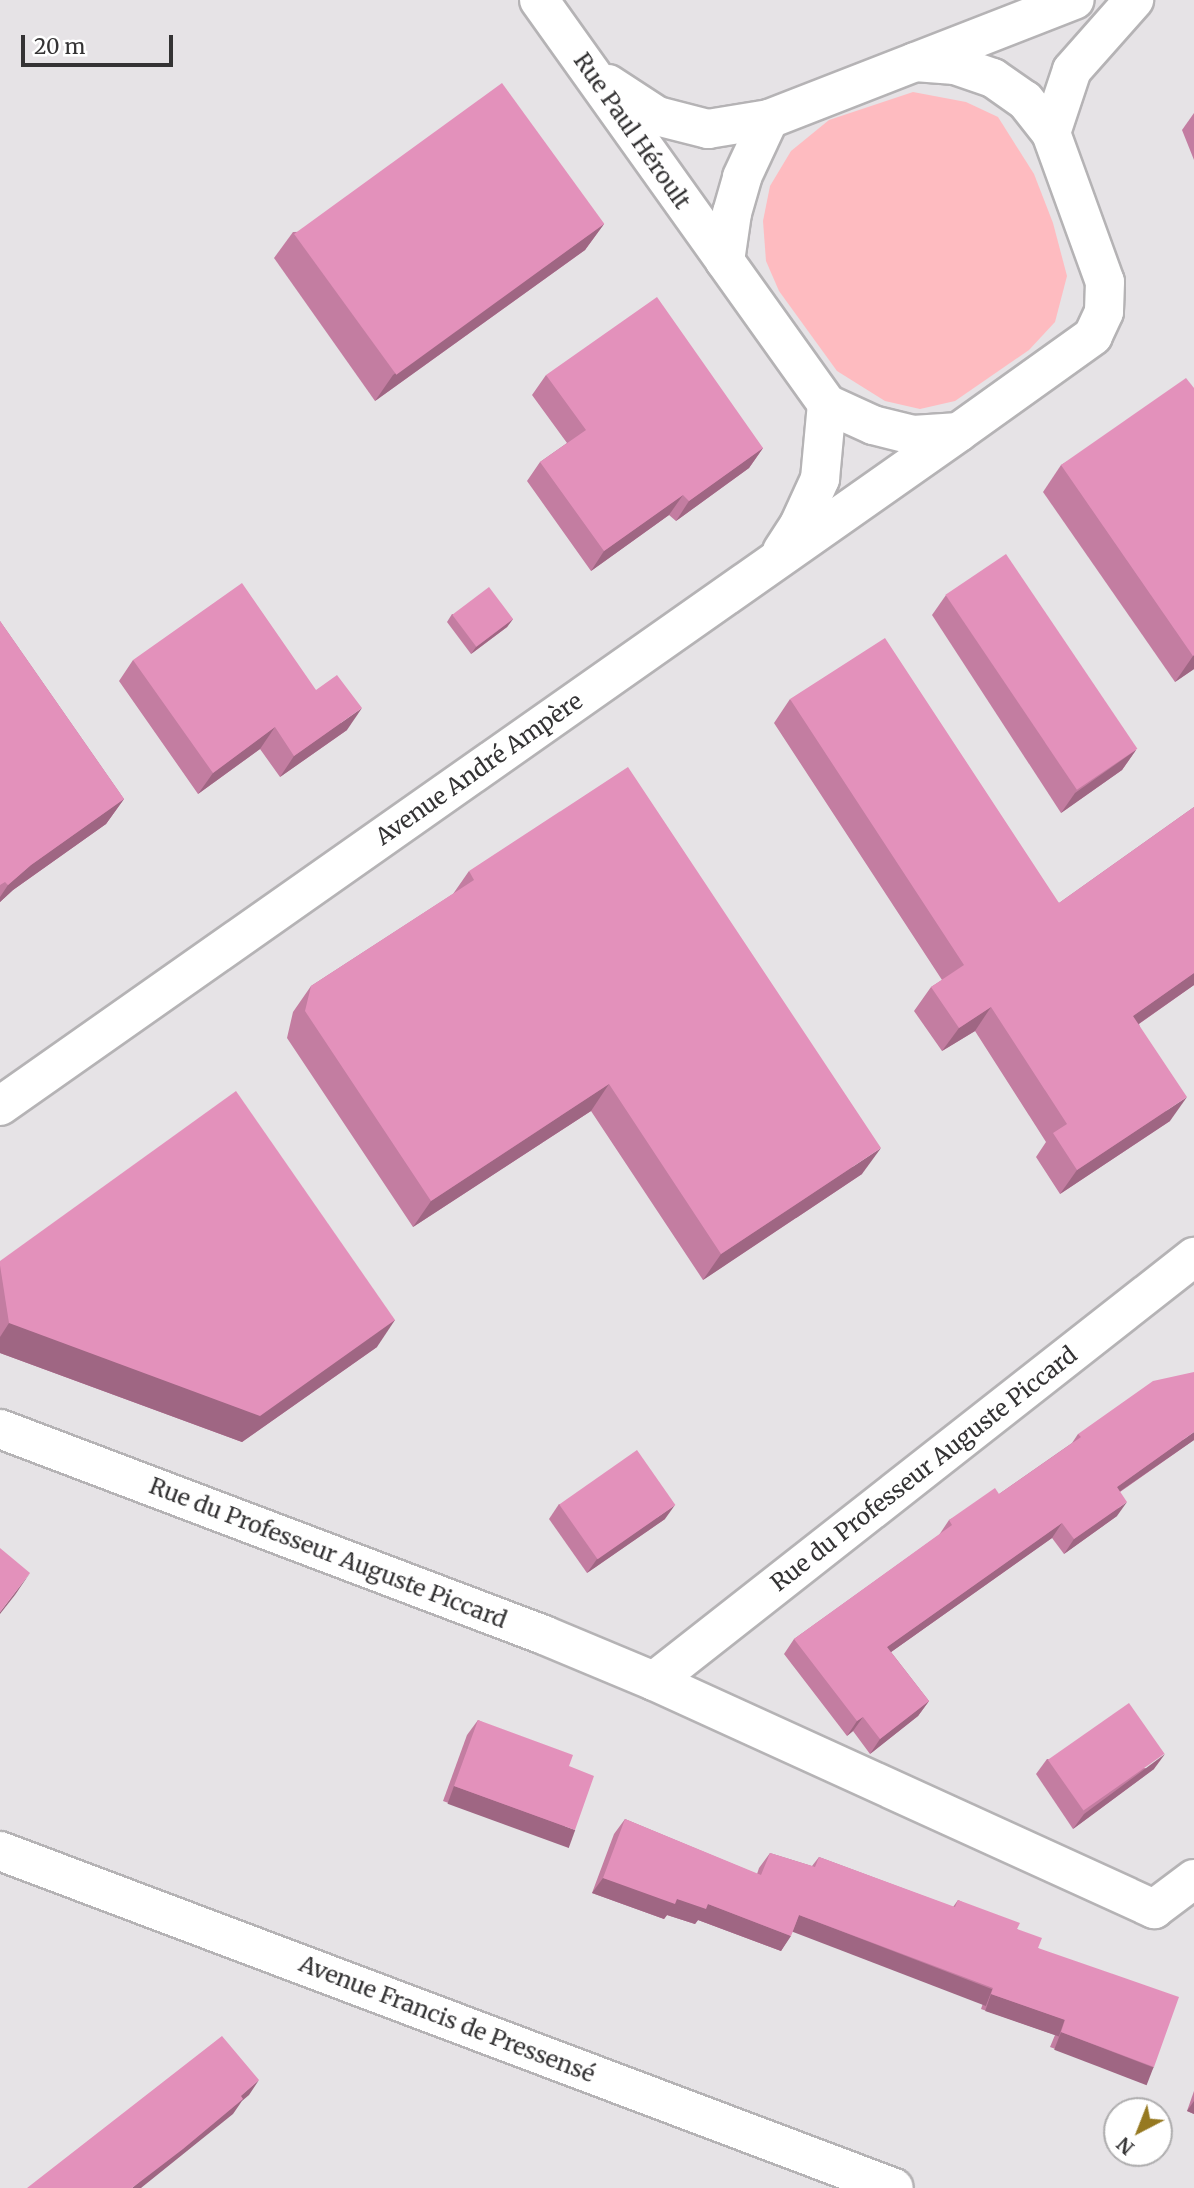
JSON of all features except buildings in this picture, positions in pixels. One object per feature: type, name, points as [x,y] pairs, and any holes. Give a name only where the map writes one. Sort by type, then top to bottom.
[{"type":"street","name":"Rue Paul Héroult","points":[[539,0],[827,404]]},
{"type":"street","points":[[592,73],[657,116],[708,129],[769,119],[1075,0]]},
{"type":"street","points":[[1051,133],[1072,70],[1134,0]]},
{"type":"street","name":"Avenue André Ampère","points":[[0,1106],[773,565],[1093,336],[1104,312],[1105,282],[1051,133],[1025,100],[993,78],[955,65],[915,62]]},
{"type":"street","points":[[725,261],[732,213],[743,177],[769,119]]},
{"type":"street","points":[[773,565],[799,525],[821,479],[827,404],[873,425],[913,435],[959,432]]},
{"type":"street","name":"Rue du Professeur Auguste Piccard","points":[[654,1681],[1194,1257]]},
{"type":"street","name":"Rue du Professeur Auguste Piccard","points":[[0,1429],[544,1635],[654,1681],[1154,1909],[1194,1879]]},
{"type":"street","name":"Avenue Francis de Pressensé","points":[[0,1851],[894,2188]]},
{"type":"shaded area","points":[[913,92],[966,102],[998,117],[1034,174],[1053,223],[1067,276],[1055,322],[1029,350],[955,401],[920,409],[885,401],[837,371],[779,291],[766,261],[763,221],[770,186],[791,151],[829,120]]}]
